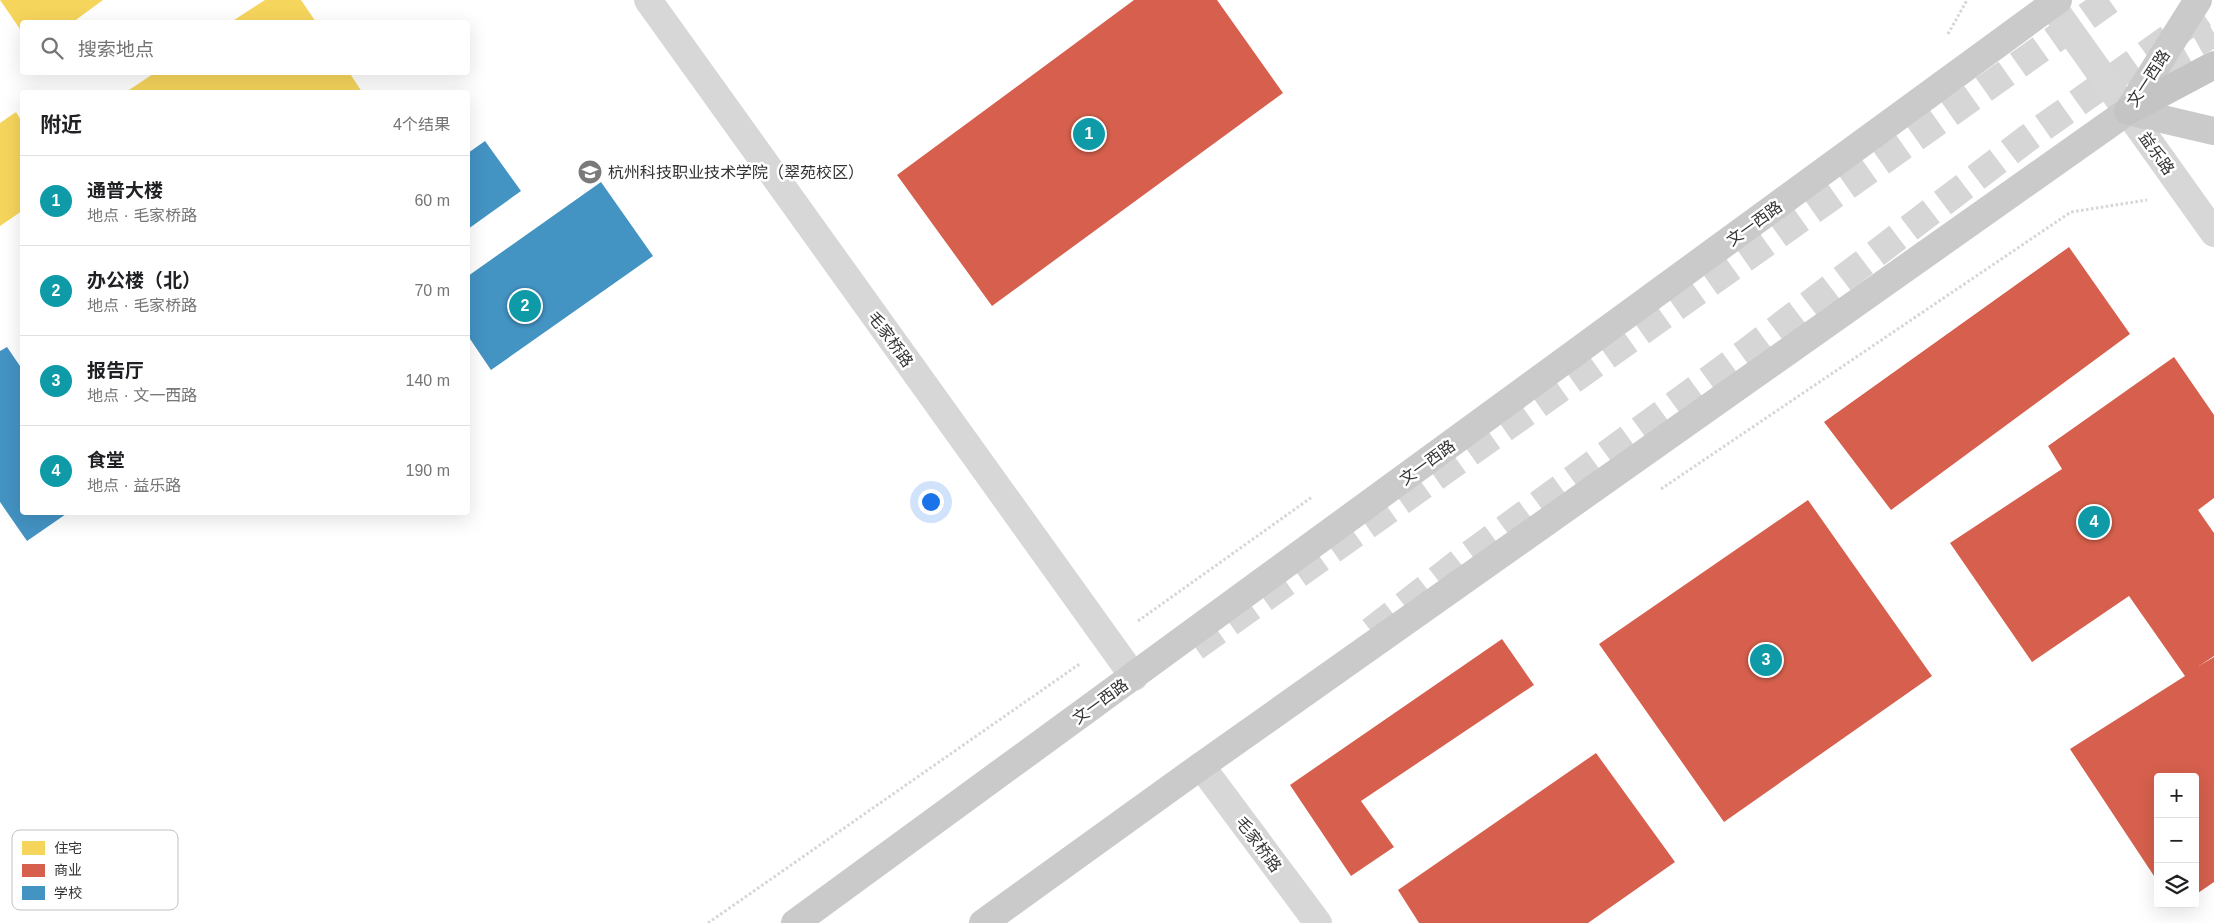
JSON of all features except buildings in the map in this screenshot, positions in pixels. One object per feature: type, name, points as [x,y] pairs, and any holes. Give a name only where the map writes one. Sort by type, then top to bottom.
[{"type":"highway","points":[[2128,110],[2214,65]]},
{"type":"main road","name":"文一西路","points":[[983,923],[1201,766],[2128,110],[2198,0]]},
{"type":"main road","name":"文一西路","points":[[795,923],[1134,677],[2053,2]]},
{"type":"main road","points":[[2128,110],[2214,132]]},
{"type":"street","name":"毛家桥路","points":[[648,0],[1134,677]]},
{"type":"street","name":"益乐路","points":[[2053,2],[2214,233]]},
{"type":"street","name":"毛家桥路","points":[[1201,766],[1318,923]]},
{"type":"path","points":[[1660,489],[2071,212],[2186,194]]},
{"type":"tunnel","points":[[1195,647],[2110,0]]},
{"type":"tunnel","points":[[1371,631],[1465,558],[1745,353],[2028,138],[2214,6]]},
{"type":"tunnel","points":[[2160,63],[2214,33]]},
{"type":"place","name":"通普大楼","points":[[1089,134]]},
{"type":"place","name":"杭州科技职业技术学院（翠苑校区）","points":[[590,172]]},
{"type":"place","name":"办公楼（北）","points":[[525,306]]},
{"type":"place","name":"食堂","points":[[2094,522]]},
{"type":"place","name":"报告厅","points":[[1766,660]]}]
